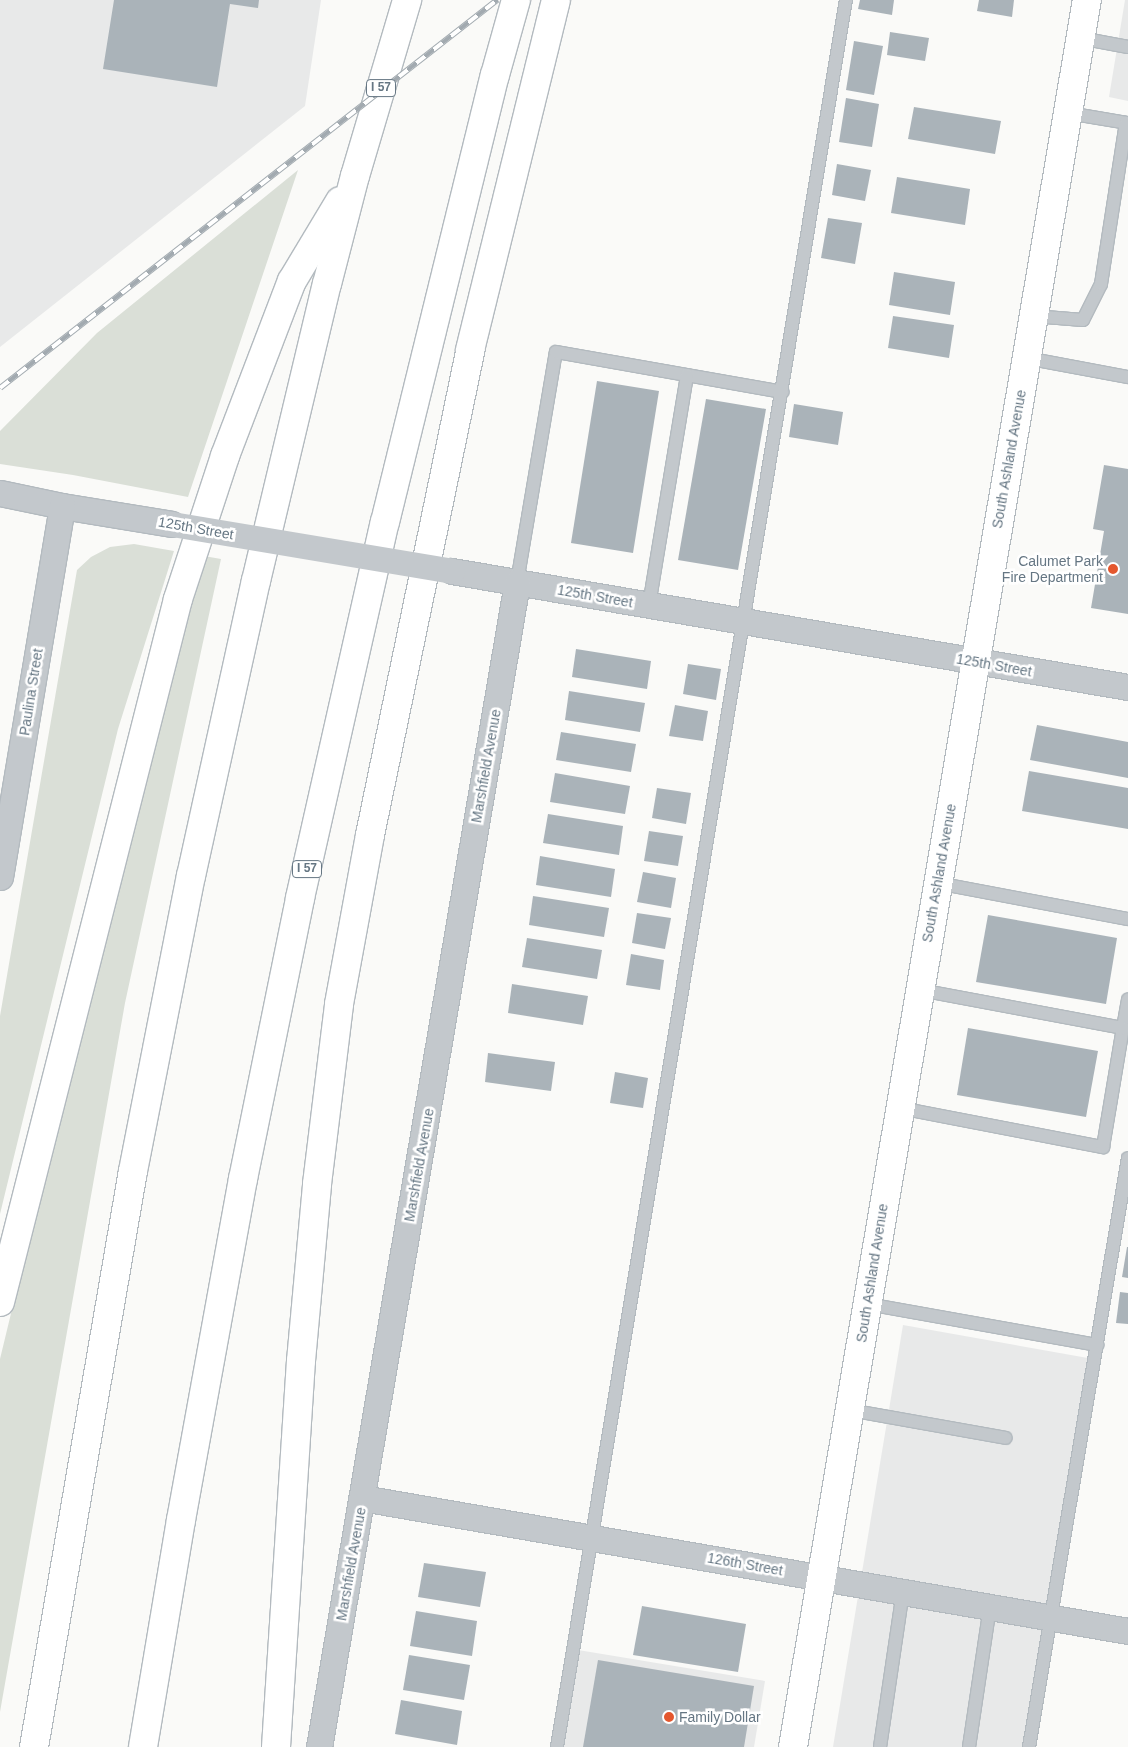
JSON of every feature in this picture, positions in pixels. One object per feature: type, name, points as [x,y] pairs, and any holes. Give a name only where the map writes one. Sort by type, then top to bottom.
[{"type":"main road","name":"I 57","points":[[34,1747],[133,1172],[191,876],[256,581],[355,176],[406,0]]},
{"type":"main road","name":"I 57","points":[[143,1747],[181,1520],[243,1179],[300,898],[385,522],[495,74],[516,0]]},
{"type":"main road","points":[[276,1747],[304,1332],[317,1184],[339,1004],[370,835],[470,350],[556,0]]},
{"type":"main road","name":"South Ashland Avenue","points":[[792,1747],[1087,0]]},
{"type":"main road","points":[[0,1302],[178,599],[225,456],[292,281],[355,176]]},
{"type":"street","name":"125th Street","points":[[0,492],[62,506],[517,582],[1128,688]]},
{"type":"street","name":"Paulina Street","points":[[0,877],[62,506]]},
{"type":"street","name":"Marshfield Avenue","points":[[319,1747],[517,582]]},
{"type":"street","name":"126th Street","points":[[362,1498],[1128,1631]]},
{"type":"lane","points":[[557,1747],[846,0]]},
{"type":"lane","points":[[1080,38],[1128,46]]},
{"type":"lane","points":[[1033,316],[1083,320],[1101,284],[1127,123],[1068,113]]},
{"type":"lane","points":[[517,582],[556,352],[782,392]]},
{"type":"lane","points":[[1026,358],[1128,378]]},
{"type":"lane","points":[[649,605],[687,375]]},
{"type":"lane","points":[[937,883],[1128,919]]},
{"type":"lane","points":[[919,990],[1123,1028]]},
{"type":"lane","points":[[900,1108],[1103,1147],[1128,999]]},
{"type":"lane","points":[[1029,1747],[1128,1158]]},
{"type":"lane","points":[[867,1304],[1097,1345]]},
{"type":"lane","points":[[849,1410],[1006,1438]]},
{"type":"lane","points":[[880,1747],[903,1592]]},
{"type":"lane","points":[[969,1747],[990,1607]]},
{"type":"shaded area","points":[[0,0],[321,0],[305,106],[0,347]]},
{"type":"shaded area","points":[[1125,0],[1128,0],[1128,101],[1109,97]]},
{"type":"shaded area","points":[[298,170],[188,497],[73,475],[0,464],[0,431],[97,333]]},
{"type":"shaded area","points":[[134,544],[174,551],[118,729],[0,1214],[0,1016],[77,570],[91,557],[110,547]]},
{"type":"shaded area","points":[[204,556],[221,559],[125,1003],[0,1712],[0,1359],[152,729]]},
{"type":"shaded area","points":[[903,1325],[1099,1360],[1034,1747],[833,1747]]},
{"type":"shaded area","name":"Family Dollar","points":[[578,1650],[765,1681],[754,1747],[562,1747]]},
{"type":"building","points":[[114,0],[259,0],[258,8],[230,4],[217,87],[103,69]]},
{"type":"building","points":[[860,0],[894,0],[892,15],[858,9]]},
{"type":"building","points":[[979,0],[1014,0],[1012,17],[977,11]]},
{"type":"building","points":[[890,32],[929,38],[925,61],[887,55]]},
{"type":"building","points":[[854,41],[883,46],[874,95],[846,90]]},
{"type":"building","points":[[846,98],[879,104],[872,147],[839,142]]},
{"type":"building","points":[[914,107],[1001,121],[995,154],[908,139]]},
{"type":"building","points":[[837,164],[871,170],[865,201],[832,195]]},
{"type":"building","points":[[897,177],[970,189],[965,225],[891,213]]},
{"type":"building","points":[[828,218],[862,223],[855,264],[821,258]]},
{"type":"building","points":[[894,272],[955,282],[950,315],[889,305]]},
{"type":"building","points":[[893,316],[954,325],[949,358],[888,348]]},
{"type":"building","points":[[597,381],[659,391],[633,553],[571,543]]},
{"type":"building","points":[[706,399],[766,409],[738,570],[678,560]]},
{"type":"building","points":[[794,404],[843,412],[838,445],[789,437]]},
{"type":"building","name":"Calumet Park Fire Department","points":[[1104,465],[1128,469],[1128,614],[1091,608],[1104,531],[1093,529]]},
{"type":"building","points":[[576,649],[651,661],[647,689],[572,677]]},
{"type":"building","points":[[688,664],[721,669],[716,700],[683,694]]},
{"type":"building","points":[[569,691],[645,703],[640,732],[565,720]]},
{"type":"building","points":[[675,705],[708,711],[703,741],[669,736]]},
{"type":"building","points":[[1037,725],[1128,742],[1128,778],[1030,760]]},
{"type":"building","points":[[561,732],[636,744],[631,772],[556,760]]},
{"type":"building","points":[[1029,771],[1128,788],[1128,829],[1022,811]]},
{"type":"building","points":[[555,773],[630,786],[625,814],[550,802]]},
{"type":"building","points":[[657,788],[691,793],[686,824],[652,818]]},
{"type":"building","points":[[548,814],[623,826],[619,855],[543,843]]},
{"type":"building","points":[[649,831],[683,836],[678,866],[644,861]]},
{"type":"building","points":[[540,856],[615,869],[611,897],[536,885]]},
{"type":"building","points":[[643,872],[676,878],[671,908],[637,902]]},
{"type":"building","points":[[533,896],[609,908],[604,937],[529,925]]},
{"type":"building","points":[[637,913],[671,918],[665,949],[632,943]]},
{"type":"building","points":[[988,915],[1117,938],[1106,1004],[976,982]]},
{"type":"building","points":[[527,938],[602,950],[597,979],[522,967]]},
{"type":"building","points":[[631,954],[664,960],[660,990],[626,985]]},
{"type":"building","points":[[512,984],[588,996],[583,1025],[508,1013]]},
{"type":"building","points":[[968,1028],[1098,1051],[1086,1117],[957,1095]]},
{"type":"building","points":[[488,1053],[555,1062],[551,1091],[485,1082]]},
{"type":"building","points":[[615,1072],[648,1078],[643,1108],[610,1103]]},
{"type":"building","points":[[1128,1247],[1128,1278],[1122,1277]]},
{"type":"building","points":[[1120,1292],[1128,1293],[1128,1324],[1116,1323]]},
{"type":"building","points":[[424,1563],[486,1572],[480,1607],[418,1597]]},
{"type":"building","points":[[642,1606],[746,1624],[738,1672],[633,1655]]},
{"type":"building","points":[[416,1611],[477,1621],[472,1656],[410,1646]]},
{"type":"building","points":[[409,1655],[470,1665],[464,1700],[403,1690]]},
{"type":"building","name":"Family Dollar","points":[[598,1660],[754,1686],[744,1747],[583,1747]]},
{"type":"building","points":[[401,1700],[462,1711],[457,1745],[395,1734]]},
{"type":"railway","points":[[0,388],[497,0]]},
{"type":"place","name":"Calumet Park Fire Department","points":[[1113,569]]},
{"type":"place","name":"Family Dollar","points":[[669,1717]]}]
